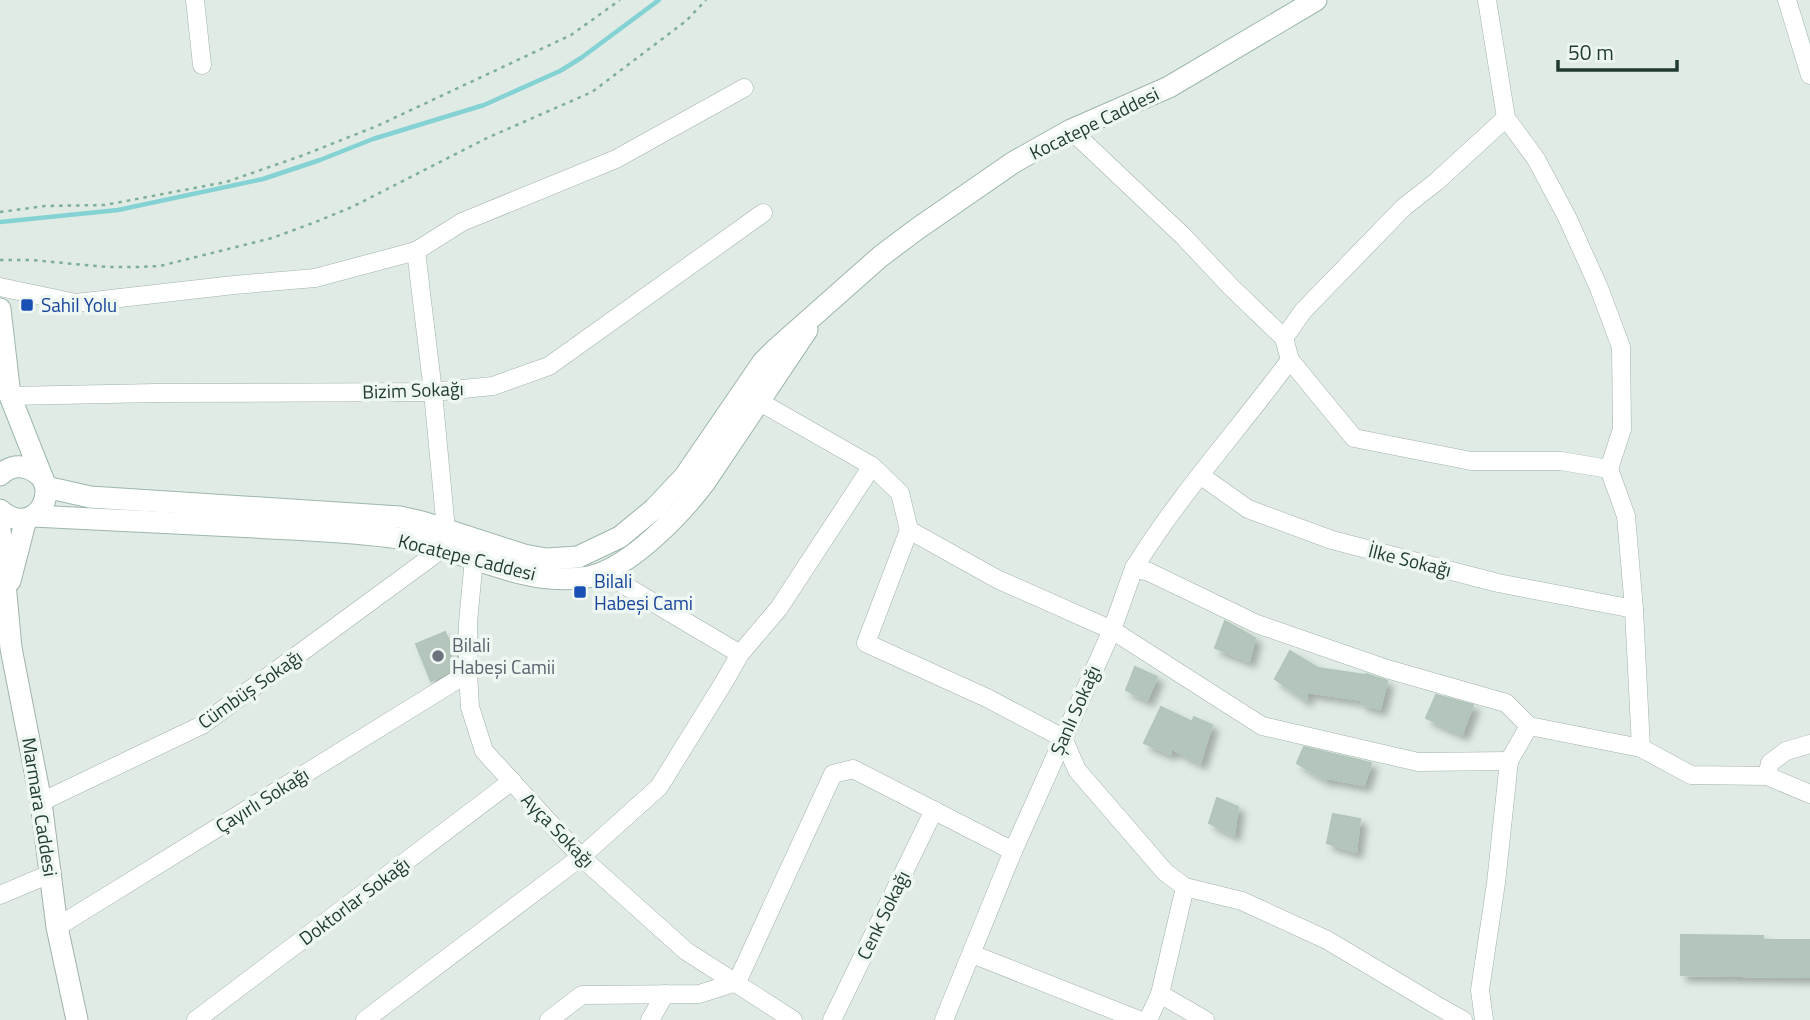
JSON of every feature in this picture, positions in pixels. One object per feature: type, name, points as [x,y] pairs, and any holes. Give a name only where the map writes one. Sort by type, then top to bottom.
[{"type":"main road","name":"Kocatepe Caddesi","points":[[0,475],[11,467],[29,468],[37,472],[44,483],[90,497],[400,517],[523,574],[552,578],[589,577],[618,564],[634,553],[690,502],[705,482],[752,396],[763,362],[881,256],[1014,162],[1071,130],[1169,87],[1315,0]]},
{"type":"main road","points":[[0,309],[10,396],[44,483]]},
{"type":"main road","name":"Kocatepe Caddesi","points":[[475,550],[546,559],[578,557],[620,537],[654,509],[685,476],[752,396]]},
{"type":"main road","name":"Marmara Caddesi","points":[[7,593],[29,517],[40,510],[47,495],[44,483]]},
{"type":"main road","name":"Kocatepe Caddesi","points":[[0,510],[18,519],[29,517],[125,520],[444,539]]},
{"type":"main road","name":"Marmara Caddesi","points":[[0,530],[11,648],[41,802],[57,927],[77,1020]]},
{"type":"main road","points":[[578,557],[602,572]]},
{"type":"street","points":[[195,0],[202,65]]},
{"type":"street","points":[[1487,0],[1506,118],[1536,159],[1567,217],[1621,347],[1622,429],[1609,469],[1626,516],[1641,748]]},
{"type":"street","points":[[1787,0],[1810,75]]},
{"type":"street","points":[[0,287],[76,303],[315,278],[416,251],[463,222],[617,159],[744,88]]},
{"type":"street","points":[[1284,338],[1303,311],[1404,207],[1436,182],[1506,118]]},
{"type":"street","points":[[1071,130],[1183,236],[1231,288],[1284,338],[1290,360],[1354,438],[1471,461],[1561,461],[1609,469]]},
{"type":"street","name":"Bizim Sokağı","points":[[10,396],[433,392],[493,386],[549,366],[763,213]]},
{"type":"street","points":[[416,251],[433,392],[444,539]]},
{"type":"street","name":"Şanlı Sokağı","points":[[944,1020],[1013,851],[1112,630],[1134,568],[1158,530],[1290,360]]},
{"type":"street","points":[[752,396],[872,466],[900,493],[909,530],[866,643],[986,698],[1063,738],[1077,770],[1165,872],[1185,887],[1242,901],[1327,940],[1463,1020]]},
{"type":"street","points":[[365,1020],[581,857],[659,787],[740,654],[779,608],[872,466]]},
{"type":"street","name":"İlke Sokağı","points":[[1200,475],[1248,509],[1332,540],[1498,583],[1633,609]]},
{"type":"street","points":[[909,530],[997,579],[1112,630],[1262,726],[1418,762],[1509,761]]},
{"type":"street","name":"Cümbüş Sokağı","points":[[41,802],[202,725],[444,539]]},
{"type":"street","name":"Ayça Sokağı","points":[[475,550],[468,622],[468,673],[470,707],[484,751],[581,857],[686,951],[793,1020]]},
{"type":"street","points":[[1134,568],[1149,572],[1257,624],[1387,669],[1506,703],[1529,726],[1641,748],[1691,775],[1767,776],[1810,794]]},
{"type":"street","points":[[602,572],[740,654]]},
{"type":"street","name":"Çayırlı Sokağı","points":[[57,927],[468,673]]},
{"type":"street","points":[[1484,1020],[1480,990],[1496,883],[1509,761],[1529,726]]},
{"type":"street","points":[[1767,776],[1770,763],[1786,751],[1810,744]]},
{"type":"street","points":[[549,1020],[582,995],[699,994],[737,982],[833,774],[853,769],[1013,851]]},
{"type":"street","name":"Doktorlar Sokağı","points":[[196,1020],[512,781]]},
{"type":"street","name":"Cenk Sokağı","points":[[832,1020],[934,810]]},
{"type":"street","points":[[0,895],[52,873]]},
{"type":"street","points":[[1148,1020],[1160,994],[1185,887]]},
{"type":"street","points":[[972,954],[1139,1020]]},
{"type":"street","points":[[650,1020],[665,994]]},
{"type":"street","points":[[1160,994],[1205,1020]]},
{"type":"path","points":[[0,212],[45,206],[105,205],[226,182],[377,126],[571,35],[620,0]]},
{"type":"path","points":[[0,260],[107,267],[160,266],[272,238],[313,223],[352,208],[487,138],[592,92],[686,22],[706,0]]},
{"type":"building","points":[[1225,621],[1255,638],[1249,661],[1215,648]]},
{"type":"building","name":"Bilali Habeşi Camii","points":[[445,632],[457,667],[431,681],[416,644]]},
{"type":"building","points":[[1290,651],[1318,668],[1366,674],[1387,681],[1380,709],[1361,704],[1362,700],[1307,692],[1306,700],[1275,679]]},
{"type":"building","points":[[1135,667],[1157,677],[1147,700],[1126,690]]},
{"type":"building","points":[[1436,695],[1473,705],[1462,734],[1426,718]]},
{"type":"building","points":[[1161,707],[1192,722],[1194,717],[1212,725],[1200,763],[1171,748],[1170,754],[1144,743]]},
{"type":"building","points":[[1304,747],[1371,763],[1364,785],[1327,778],[1326,780],[1297,763]]},
{"type":"building","points":[[1217,798],[1238,807],[1234,835],[1209,823]]},
{"type":"building","points":[[1333,814],[1360,819],[1356,852],[1327,843]]},
{"type":"building","points":[[1681,935],[1763,936],[1763,940],[1810,940],[1810,977],[1681,975]]},
{"type":"waterway","points":[[0,222],[118,210],[263,179],[373,139],[484,105],[560,71],[659,0]]},
{"type":"place","name":"Sahil Yolu","points":[[27,305]]},
{"type":"place","name":"Bilali Habeşi Cami","points":[[580,592]]},
{"type":"place","name":"Bilali Habeşi Camii","points":[[438,656]]}]
